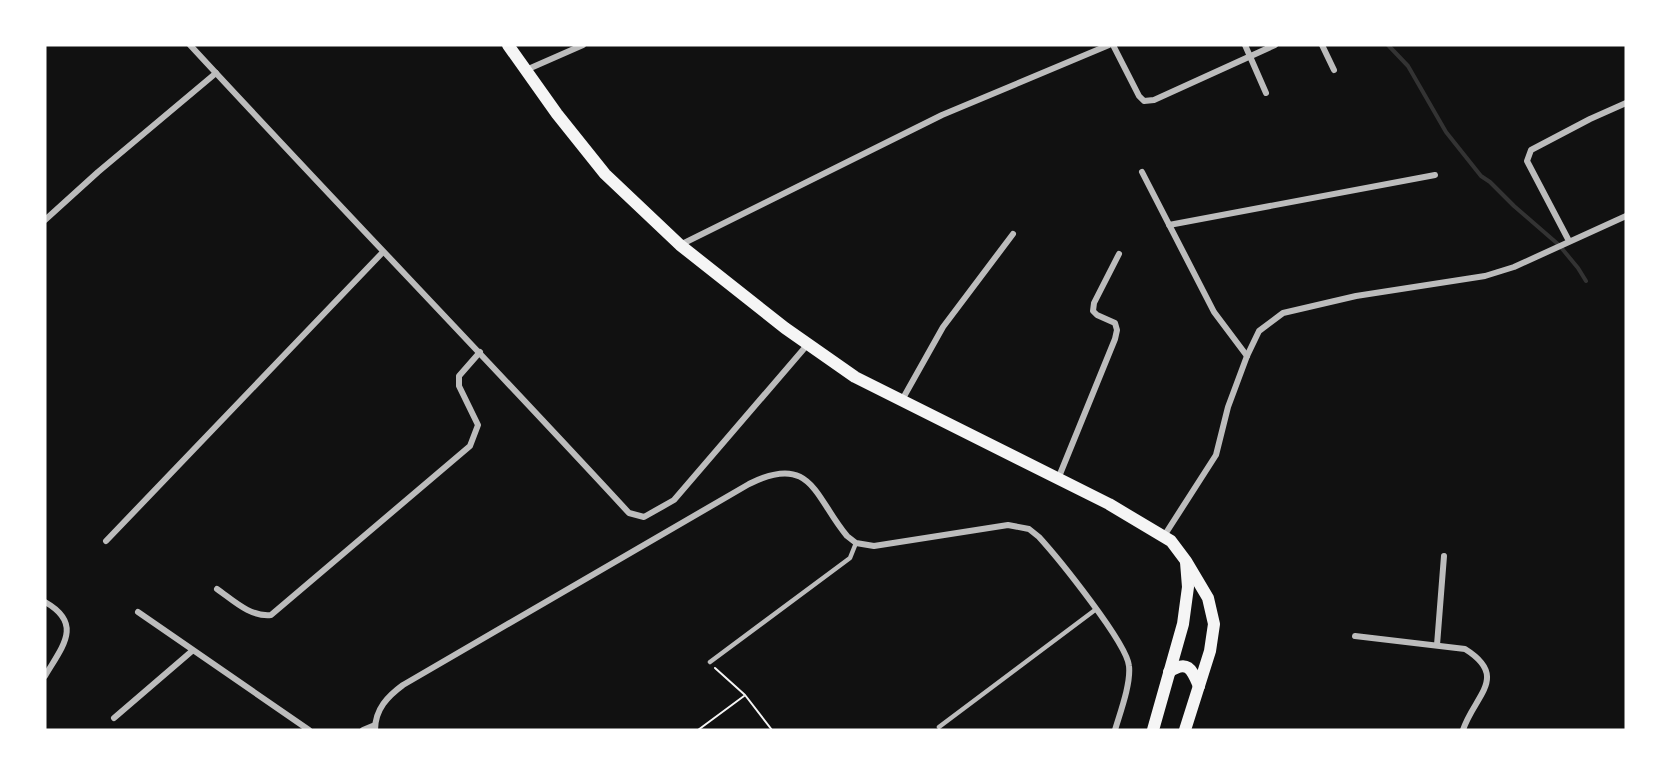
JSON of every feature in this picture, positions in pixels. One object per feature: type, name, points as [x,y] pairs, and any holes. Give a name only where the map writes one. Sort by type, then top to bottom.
[{"type":"main road","points":[[508,45],[557,114],[605,174],[680,245],[808,345],[855,376],[1109,504],[1164,536],[1186,561],[1208,598],[1214,624],[1210,651],[1185,730]]},
{"type":"main road","points":[[1153,730],[1179,641],[1186,606],[1186,561]]},
{"type":"main road","points":[[1169,672],[1181,666],[1187,666],[1192,670],[1199,686]]},
{"type":"street","points":[[190,45],[630,513],[644,517],[674,500],[808,345]]},
{"type":"street","points":[[526,70],[583,45]]},
{"type":"street","points":[[680,245],[942,115],[1111,45],[1144,101],[1154,100],[1275,45]]},
{"type":"street","points":[[1245,45],[1266,93]]},
{"type":"street","points":[[1322,45],[1334,70]]},
{"type":"street","points":[[45,220],[98,172],[216,74]]},
{"type":"street","points":[[1567,242],[1527,161],[1528,155],[1531,150],[1626,103]]},
{"type":"street","points":[[1142,172],[1214,312],[1247,356]]},
{"type":"street","points":[[1169,225],[1435,175]]},
{"type":"street","points":[[1164,536],[1216,455],[1228,406],[1259,331],[1283,313],[1356,296],[1485,276],[1514,267],[1626,216]]},
{"type":"street","points":[[902,400],[944,327],[1013,234]]},
{"type":"street","points":[[106,541],[383,252]]},
{"type":"street","points":[[1058,478],[1115,339],[1117,330],[1115,322],[1093,311],[1094,303],[1119,254]]},
{"type":"street","points":[[217,590],[253,614],[271,615],[470,446],[478,425],[459,387],[459,376],[480,352]]},
{"type":"street","points":[[363,730],[375,728],[377,714],[382,704],[403,685],[762,477],[788,474],[810,482],[841,529],[856,543],[864,545],[885,545],[1008,525],[1019,526],[1040,537],[1123,649],[1129,667],[1129,677],[1115,730]]},
{"type":"street","points":[[1437,645],[1444,555]]},
{"type":"street","points":[[45,602],[59,610],[66,623],[68,637],[45,676]]},
{"type":"street","points":[[138,612],[309,730]]},
{"type":"street","points":[[1355,636],[1465,649],[1478,657],[1485,666],[1487,678],[1483,694],[1463,730]]},
{"type":"street","points":[[114,718],[192,651]]},
{"type":"lane","points":[[710,662],[850,558],[856,543]]},
{"type":"lane","points":[[939,727],[1095,610]]},
{"type":"path","points":[[710,662],[745,695],[772,730]]},
{"type":"path","points":[[698,730],[745,695]]},
{"type":"waterway","points":[[1388,45],[1408,66],[1446,132],[1481,176],[1559,245],[1586,281]]}]
